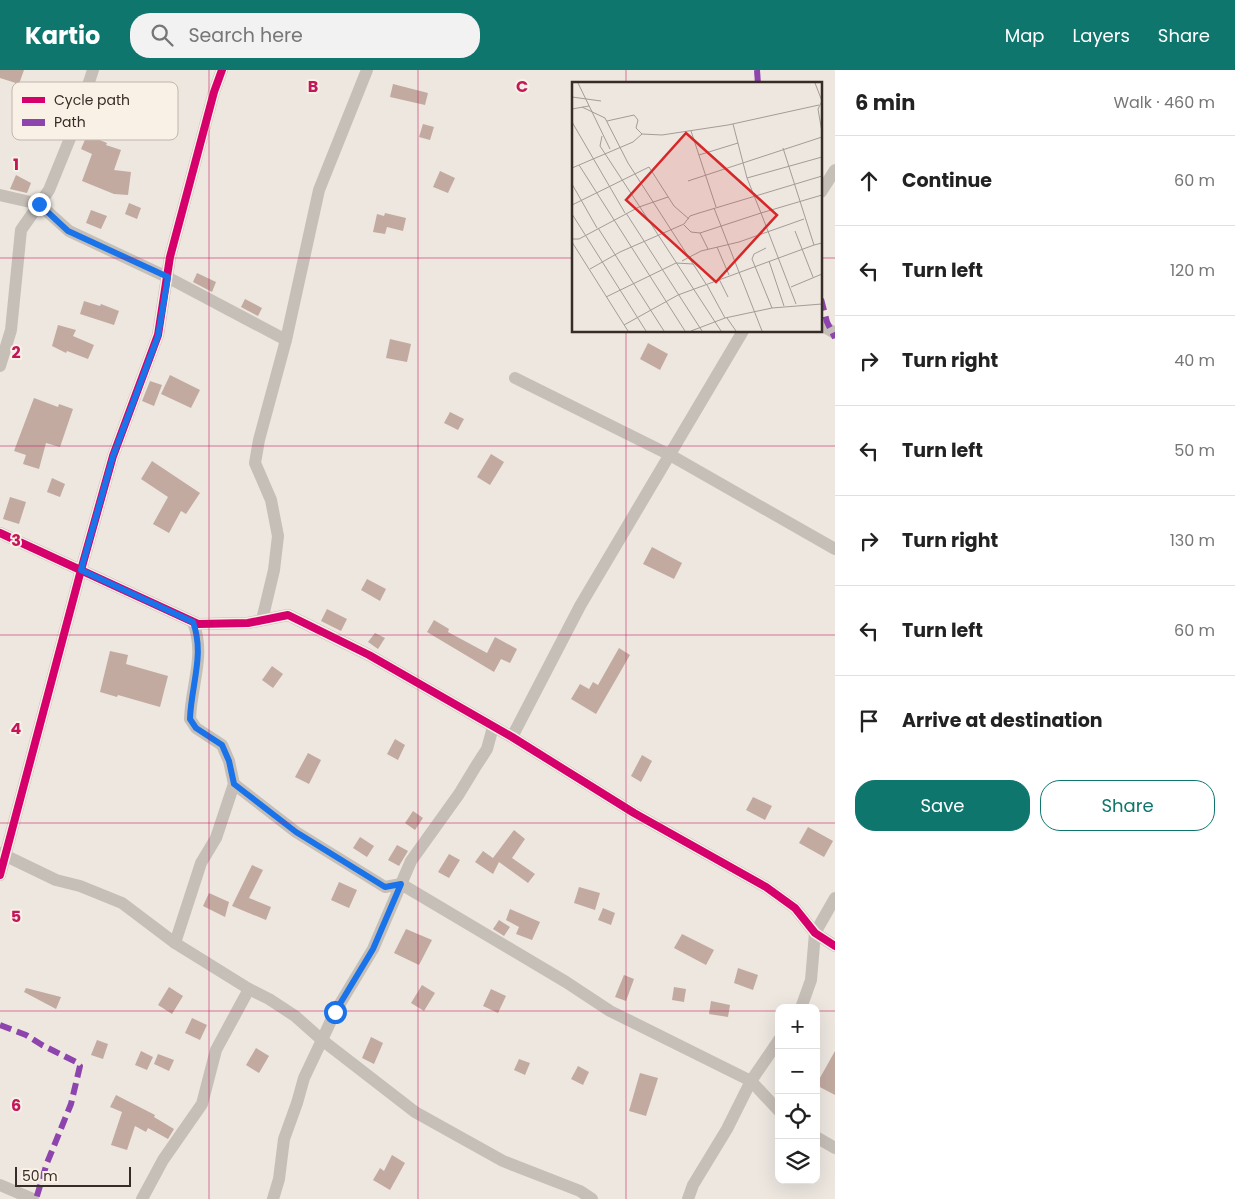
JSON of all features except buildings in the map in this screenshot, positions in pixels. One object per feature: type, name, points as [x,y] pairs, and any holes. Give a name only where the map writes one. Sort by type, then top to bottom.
[{"type":"street","points":[[89,82],[93,70]]},
{"type":"street","points":[[0,875],[3,854],[113,456],[158,336],[170,257],[214,92],[222,70]]},
{"type":"street","points":[[262,620],[274,570],[278,536],[271,500],[255,463],[259,440],[286,340],[319,190],[367,70]]},
{"type":"street","points":[[0,366],[11,330],[21,230],[49,190],[70,140]]},
{"type":"street","points":[[822,190],[835,170]]},
{"type":"street","points":[[0,195],[39,204],[68,231],[168,277],[286,340]]},
{"type":"street","points":[[822,326],[835,333]]},
{"type":"street","points":[[512,737],[580,606],[742,332]]},
{"type":"street","points":[[515,378],[670,455],[835,549]]},
{"type":"street","points":[[0,533],[198,624],[229,624],[288,615],[369,655],[512,737],[634,812],[766,887],[795,908],[815,932],[835,946]]},
{"type":"street","points":[[175,943],[201,863],[216,838],[234,784],[229,761],[222,745],[196,728],[190,719],[199,650],[193,622]]},
{"type":"street","points":[[273,1199],[279,1178],[284,1139],[304,1078],[335,1012],[373,949],[411,861],[459,794],[487,749],[493,727]]},
{"type":"street","points":[[234,784],[296,832],[385,887],[401,884],[566,982],[610,1011],[751,1081],[775,1106]]},
{"type":"street","points":[[3,854],[56,880],[80,886],[122,903],[175,943],[295,1016],[322,1040],[415,1112],[503,1161],[580,1191],[592,1199]]},
{"type":"street","points":[[802,1004],[811,980],[815,932],[835,898]]},
{"type":"street","points":[[142,1199],[163,1160],[202,1104],[216,1050],[249,989]]},
{"type":"street","points":[[688,1199],[692,1185],[727,1129],[751,1081],[775,1046]]},
{"type":"street","points":[[819,1139],[835,1148]]},
{"type":"street","points":[[0,1185],[34,1199]]},
{"type":"marked path","points":[[757,70],[758,82]]},
{"type":"marked path","points":[[822,303],[827,322],[835,338]]},
{"type":"marked path","points":[[0,1025],[26,1035],[80,1066],[71,1104],[47,1163],[36,1199]]},
{"type":"cycle path","points":[[0,875],[113,456],[158,335],[170,257],[214,92],[222,70]]},
{"type":"cycle path","points":[[0,533],[198,624],[248,623],[288,615],[369,655],[512,737],[634,813],[766,887],[795,908],[815,933],[835,946]]},
{"type":"route","points":[[39,204],[68,231],[168,277],[158,336],[113,456],[81,570],[193,622],[199,650],[190,719],[196,728],[222,745],[229,761],[234,784],[252,796],[296,832],[385,887],[401,884],[373,949],[335,1012]]}]
